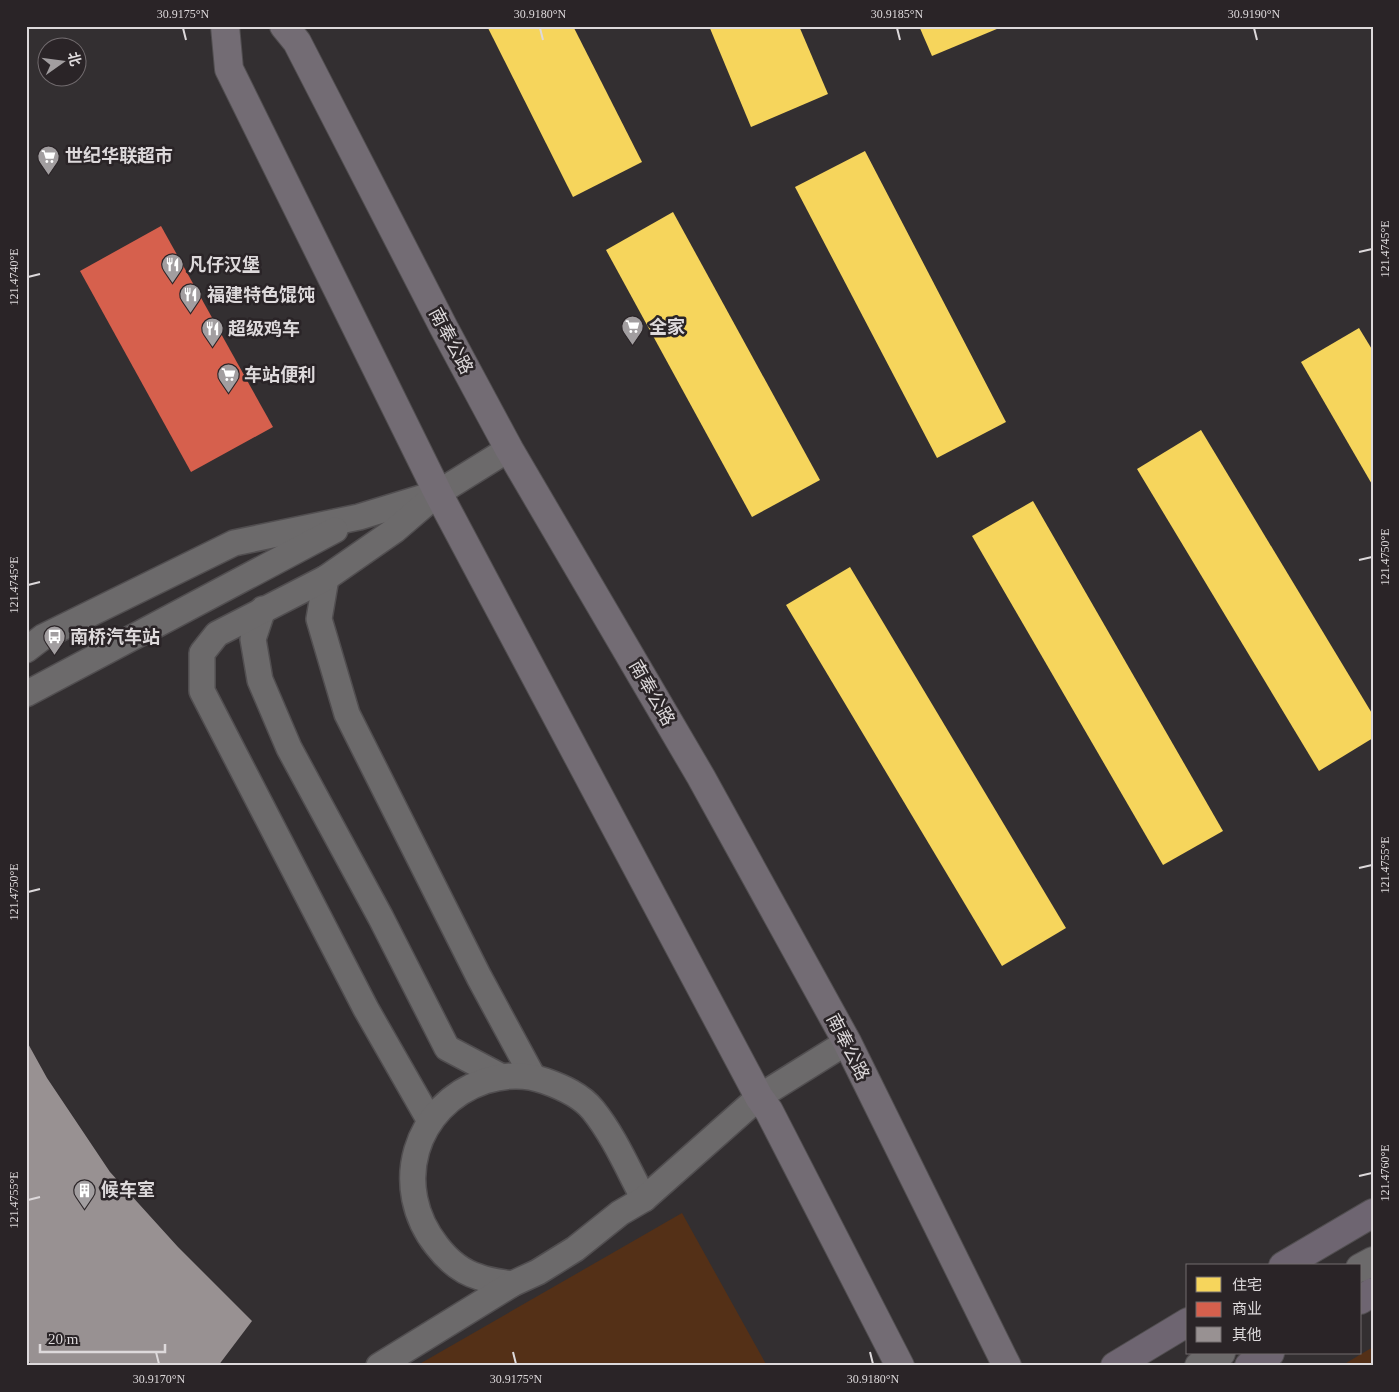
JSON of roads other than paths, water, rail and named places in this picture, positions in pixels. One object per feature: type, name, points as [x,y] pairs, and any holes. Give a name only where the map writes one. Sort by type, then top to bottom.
[{"type":"highway","points":[[1286,1264],[1373,1213]]},
{"type":"highway","points":[[1362,1299],[1373,1292]]},
{"type":"highway","points":[[1115,1366],[1186,1323]]},
{"type":"highway","points":[[1249,1366],[1268,1354]]},
{"type":"main road","points":[[225,26],[229,69],[438,493],[759,1097],[769,1111],[900,1366]]},
{"type":"main road","name":"南奉公路","points":[[284,26],[297,42],[444,328],[509,449],[701,777],[847,1042],[1007,1366]]},
{"type":"street","points":[[1199,1366],[1219,1354]]},
{"type":"lane","points":[[430,1121],[366,1009],[202,691],[202,653],[218,634],[326,578],[395,530],[438,493],[509,449]]},
{"type":"lane","points":[[26,650],[43,637],[234,543],[359,517],[438,493]]},
{"type":"lane","points":[[26,694],[359,517]]},
{"type":"lane","points":[[326,578],[319,619],[347,714],[478,977],[533,1077]]},
{"type":"lane","points":[[263,610],[253,639],[260,680],[289,748],[381,918],[447,1048],[500,1076]]},
{"type":"lane","points":[[379,1366],[512,1284],[538,1272],[575,1248],[620,1213],[644,1199],[759,1097],[847,1042]]},
{"type":"lane","points":[[512,1284],[478,1277],[448,1259],[426,1232],[414,1200],[412,1166],[421,1134],[441,1106],[468,1087],[500,1076],[533,1077],[566,1088],[592,1109],[611,1137],[644,1199]]},
{"type":"place","name":"世纪华联超市","points":[[49,175]]},
{"type":"place","name":"凡仔汉堡","points":[[172,284]]},
{"type":"place","name":"福建特色馄饨","points":[[191,314]]},
{"type":"place","name":"全家","points":[[633,346]]},
{"type":"place","name":"超级鸡车","points":[[212,348]]},
{"type":"place","name":"车站便利","points":[[228,394]]},
{"type":"place","name":"南桥汽车站","points":[[54,656]]},
{"type":"place","name":"候车室","points":[[85,1209]]}]
